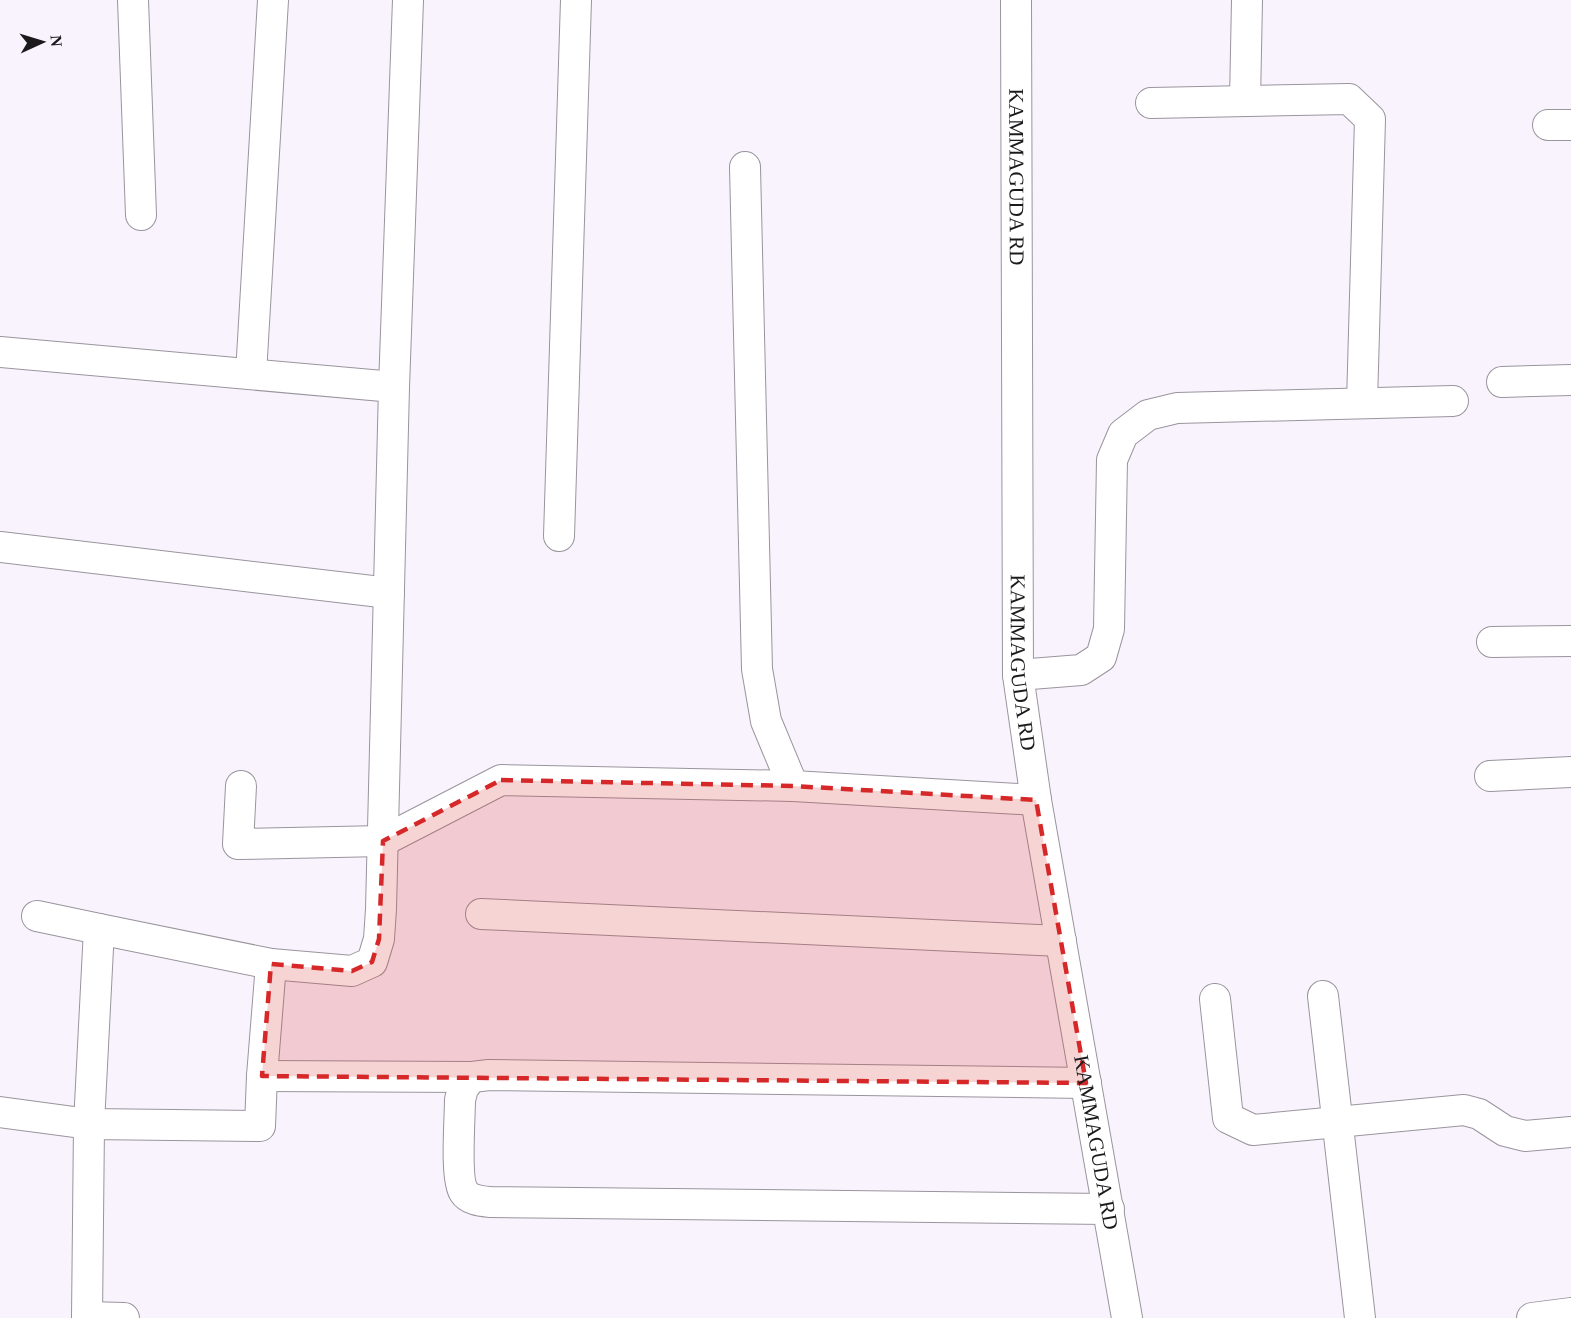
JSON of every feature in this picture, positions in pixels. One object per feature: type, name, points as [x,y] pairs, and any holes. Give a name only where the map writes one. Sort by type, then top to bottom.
[{"type":"street","points":[[133,0],[141,215]]},
{"type":"street","points":[[251,374],[273,0]]},
{"type":"street","points":[[37,916],[271,964],[352,972],[372,962],[379,939],[383,841],[394,387],[408,0]]},
{"type":"street","points":[[559,536],[576,0]]},
{"type":"street","name":"KAMMAGUDA RD","points":[[1016,0],[1018,675],[1036,800],[1127,1318]]},
{"type":"street","points":[[1245,101],[1247,0]]},
{"type":"street","points":[[1151,103],[1349,99],[1370,119],[1362,403]]},
{"type":"street","points":[[746,167],[757,669],[766,721],[793,786]]},
{"type":"street","points":[[0,352],[394,387]]},
{"type":"street","points":[[1502,382],[1571,380]]},
{"type":"street","points":[[1018,675],[1081,670],[1101,657],[1109,629],[1112,460],[1123,434],[1148,415],[1177,408],[1453,401]]},
{"type":"street","points":[[0,547],[389,593]]},
{"type":"street","points":[[1492,642],[1571,641]]},
{"type":"street","points":[[1490,776],[1571,772]]},
{"type":"street","points":[[241,786],[238,844],[383,841],[501,780],[793,786],[1036,800]]},
{"type":"street","points":[[481,914],[1060,941]]},
{"type":"street","points":[[99,928],[89,1124],[87,1318],[124,1318]]},
{"type":"street","points":[[0,1112],[89,1124],[260,1126],[271,964]]},
{"type":"street","points":[[1323,996],[1360,1318]]},
{"type":"street","points":[[1215,999],[1228,1118],[1252,1130],[1464,1110],[1479,1114],[1505,1131],[1526,1136],[1571,1132]]},
{"type":"street","points":[[262,1076],[472,1077],[489,1075],[1086,1083]]},
{"type":"street","points":[[472,1077],[463,1088],[460,1100],[459,1176],[464,1192],[476,1201],[1109,1209]]},
{"type":"street","points":[[1532,1318],[1571,1313]]},
{"type":"highlighted area","points":[[501,780],[793,786],[1036,800],[1086,1083],[262,1076],[271,964],[352,971],[372,962],[379,939],[383,841]]}]
